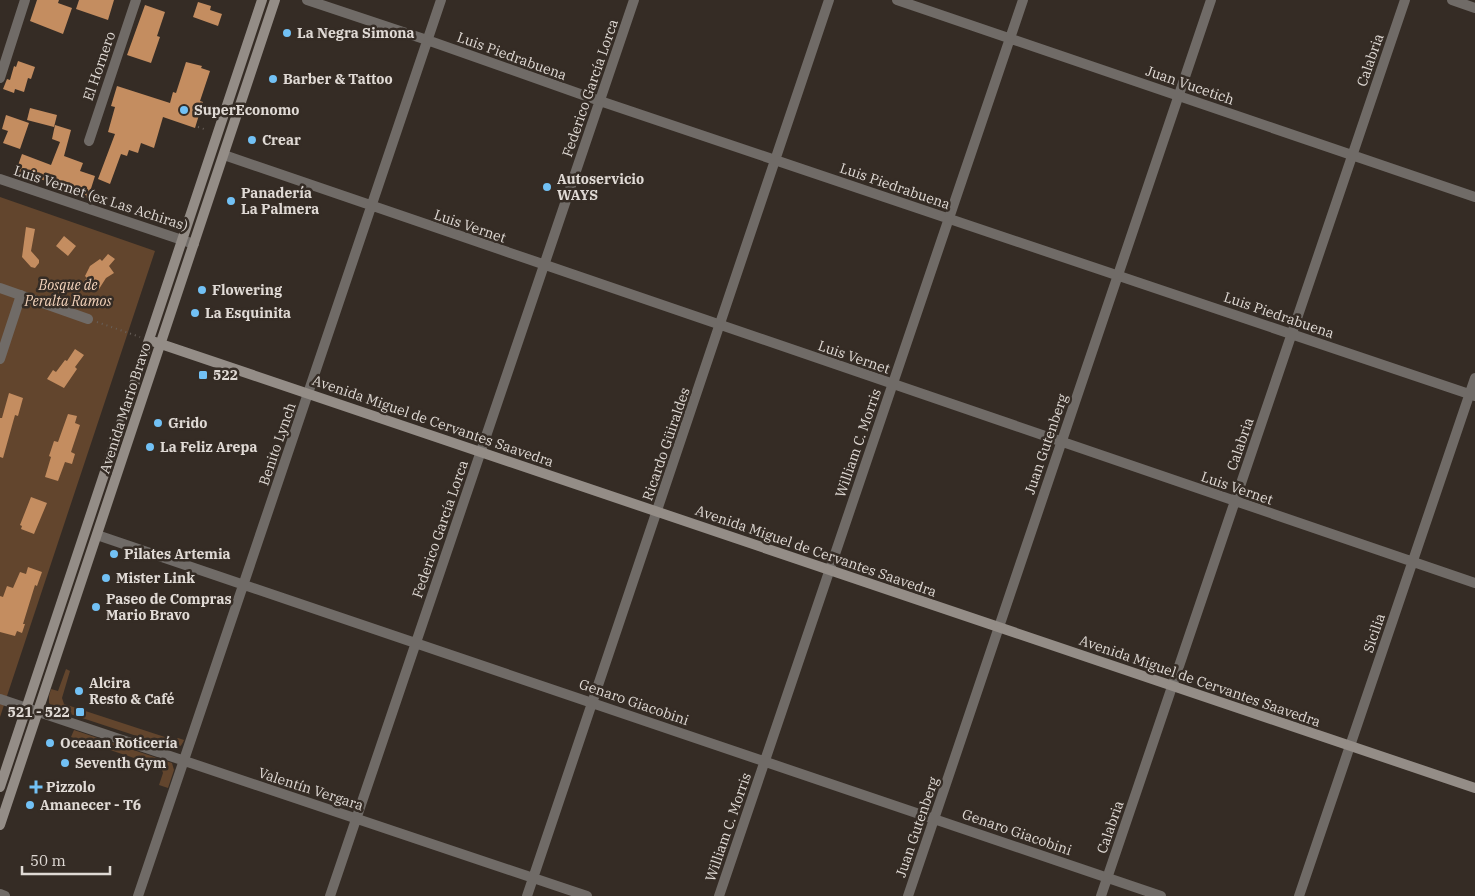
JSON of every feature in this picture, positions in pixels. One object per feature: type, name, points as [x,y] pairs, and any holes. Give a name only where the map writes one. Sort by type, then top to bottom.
[{"type":"main road","name":"Avenida Mario Bravo","points":[[0,787],[262,0]]},
{"type":"main road","name":"Avenida Mario Bravo","points":[[0,825],[275,0]]},
{"type":"main road","name":"Avenida Miguel de Cervantes Saavedra","points":[[149,340],[1475,788]]},
{"type":"street","points":[[0,78],[25,0]]},
{"type":"street","name":"El Hornero","points":[[89,141],[136,0]]},
{"type":"street","name":"Luis Piedrabuena","points":[[307,0],[948,219],[1472,395]]},
{"type":"street","name":"Benito Lynch","points":[[138,896],[441,0]]},
{"type":"street","name":"Federico García Lorca","points":[[330,896],[634,0]]},
{"type":"street","name":"Ricardo Güiraldes","points":[[527,896],[829,0]]},
{"type":"street","name":"Juan Vucetich","points":[[897,0],[1475,197]]},
{"type":"street","name":"William C. Morris","points":[[719,896],[1023,0]]},
{"type":"street","name":"Juan Gutenberg","points":[[908,896],[1211,0]]},
{"type":"street","name":"Calabria","points":[[1102,896],[1404,0]]},
{"type":"street","points":[[1452,0],[1475,8]]},
{"type":"street","name":"Luis Vernet","points":[[224,155],[1061,443],[1475,583]]},
{"type":"street","name":"Luis Vernet (ex Las Achiras)","points":[[0,179],[194,244]]},
{"type":"street","points":[[0,288],[88,319]]},
{"type":"street","points":[[0,359],[21,295]]},
{"type":"street","name":"Sicilia","points":[[1299,896],[1412,562],[1472,395],[1475,378]]},
{"type":"street","name":"Genaro Giacobini","points":[[97,535],[1161,896]]},
{"type":"street","name":"Valentín Vergara","points":[[0,700],[588,896]]},
{"type":"street","points":[[0,894],[5,896]]},
{"type":"path","points":[[88,319],[149,340]]},
{"type":"green space","name":"Bosque de Peralta Ramos","points":[[0,197],[155,251],[0,717]]},
{"type":"green space","points":[[66,669],[70,671],[62,698],[64,704],[174,740],[178,738],[184,740],[179,747],[173,748],[55,709],[49,703],[49,696],[51,689],[58,691]]},
{"type":"green space","points":[[74,730],[172,763],[174,770],[168,788],[159,785],[163,773],[161,767],[71,737]]},
{"type":"building","points":[[37,0],[59,0],[58,3],[72,8],[63,34],[30,21]]},
{"type":"building","points":[[79,0],[114,0],[108,20],[76,9]]},
{"type":"building","points":[[198,2],[211,6],[210,10],[222,14],[218,26],[193,17]]},
{"type":"building","points":[[145,5],[165,12],[157,36],[160,37],[151,63],[127,55]]},
{"type":"building","points":[[18,61],[35,67],[31,79],[28,78],[24,92],[15,89],[14,93],[3,89],[7,79],[10,80],[14,66],[16,67]]},
{"type":"building","points":[[186,62],[202,66],[201,68],[210,71],[200,101],[203,102],[195,128],[163,117],[154,148],[141,143],[138,153],[129,150],[127,156],[121,154],[110,184],[98,179],[115,134],[108,132],[115,107],[111,106],[117,86],[170,103],[173,92],[176,93]]},
{"type":"building","points":[[30,108],[57,115],[54,127],[27,120]]},
{"type":"building","points":[[6,115],[29,123],[20,149],[3,143],[8,131],[2,129]]},
{"type":"building","points":[[55,125],[71,130],[64,156],[83,163],[80,171],[95,176],[88,198],[78,195],[80,191],[16,171],[22,154],[51,165],[60,142],[52,139]]},
{"type":"building","points":[[26,227],[35,229],[31,251],[39,260],[39,263],[35,268],[31,267],[22,257]]},
{"type":"building","points":[[64,236],[76,246],[68,256],[56,246]]},
{"type":"building","points":[[108,254],[115,259],[109,266],[114,273],[106,278],[99,289],[94,283],[87,292],[80,286],[87,278],[85,276],[90,266],[100,259],[102,261]]},
{"type":"building","points":[[75,349],[84,355],[64,388],[47,379],[53,370],[56,372],[65,360],[67,361]]},
{"type":"building","points":[[9,393],[23,398],[18,416],[15,415],[3,458],[0,457],[0,418],[2,418]]},
{"type":"building","points":[[68,414],[77,416],[75,423],[80,425],[71,452],[75,454],[72,464],[65,462],[58,481],[45,477],[54,441],[58,442]]},
{"type":"building","points":[[31,497],[47,503],[34,534],[21,529],[22,526],[20,525]]},
{"type":"building","points":[[28,567],[42,572],[37,586],[35,585],[22,633],[17,631],[15,636],[0,632],[0,596],[3,597],[7,586],[13,588],[20,572],[26,574]]},
{"type":"place","name":"La Negra Simona","points":[[287,33]]},
{"type":"place","name":"Barber & Tattoo","points":[[273,79]]},
{"type":"place","name":"SuperEconomo","points":[[184,110]]},
{"type":"place","name":"Crear","points":[[252,140]]},
{"type":"place","name":"Autoservicio WAYS","points":[[547,187]]},
{"type":"place","name":"Panadería La Palmera","points":[[231,201]]},
{"type":"place","name":"Flowering","points":[[202,290]]},
{"type":"place","name":"La Esquinita","points":[[195,313]]},
{"type":"place","name":"522","points":[[203,375]]},
{"type":"place","name":"Grido","points":[[158,423]]},
{"type":"place","name":"La Feliz Arepa","points":[[150,447]]},
{"type":"place","name":"Pilates Artemia","points":[[114,554]]},
{"type":"place","name":"Mister Link","points":[[106,578]]},
{"type":"place","name":"Paseo de Compras Mario Bravo","points":[[96,607]]},
{"type":"place","name":"Alcira Resto & Café","points":[[79,691]]},
{"type":"place","name":"521 - 522","points":[[80,712]]},
{"type":"place","name":"Oceaan Roticería","points":[[50,743]]},
{"type":"place","name":"Seventh Gym","points":[[65,763]]},
{"type":"place","name":"Pizzolo","points":[[36,787]]},
{"type":"place","name":"Amanecer - T6","points":[[30,805]]}]
